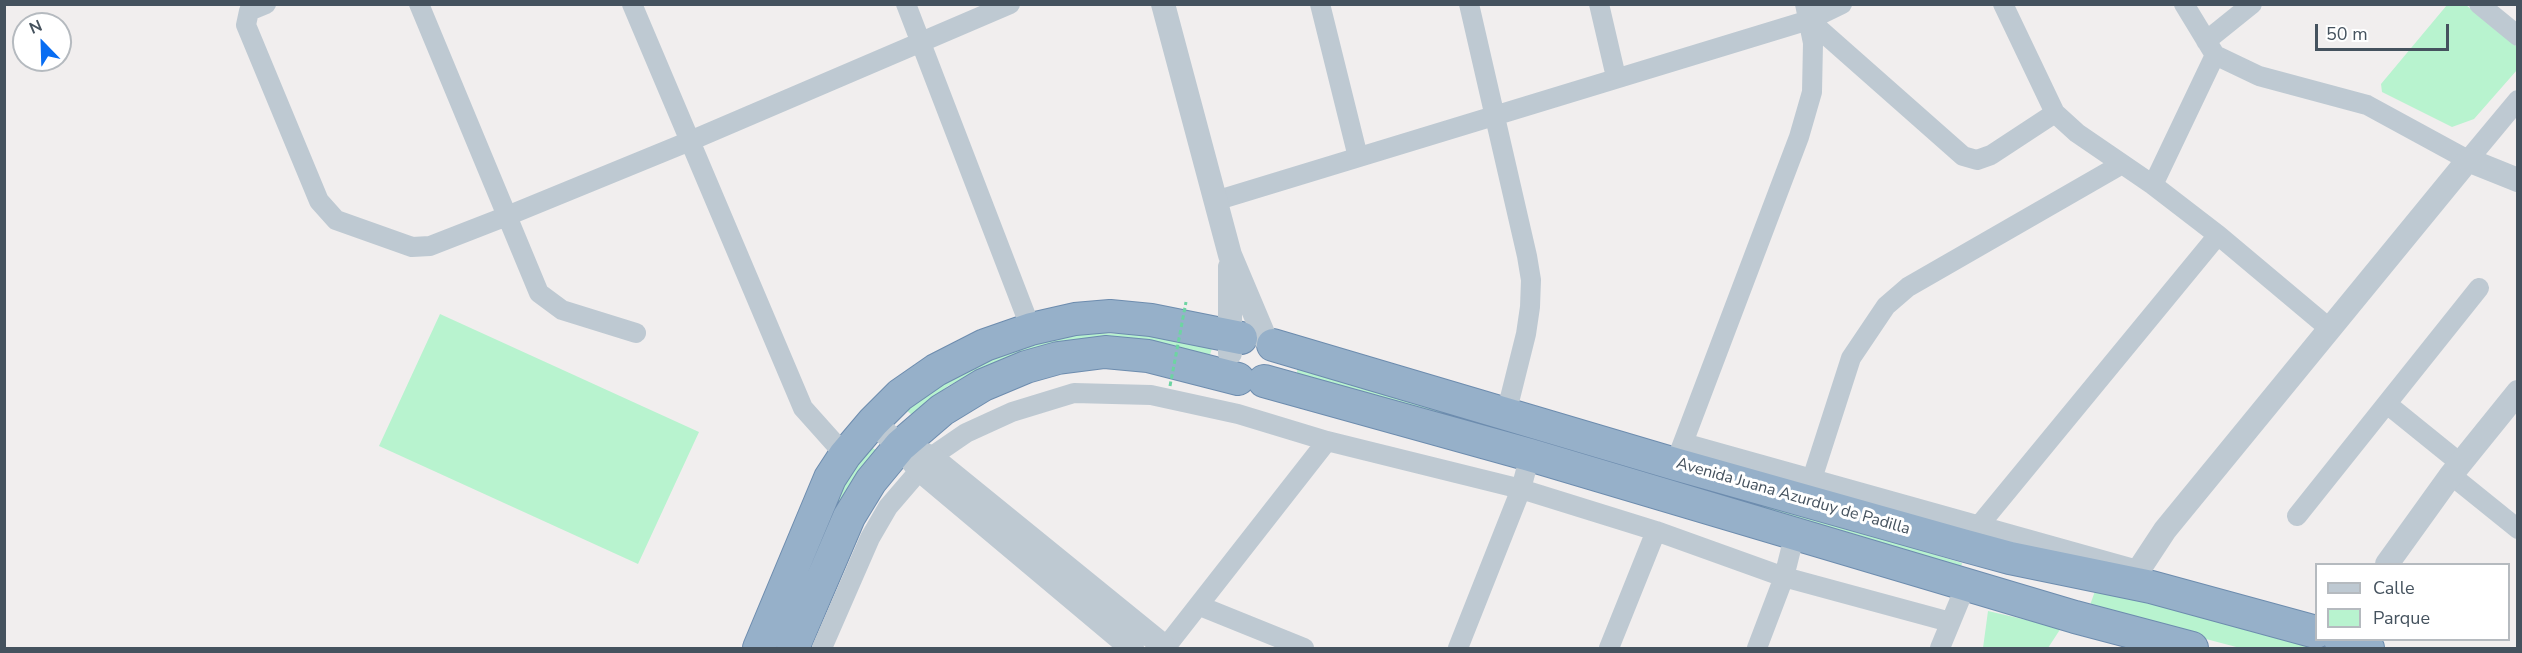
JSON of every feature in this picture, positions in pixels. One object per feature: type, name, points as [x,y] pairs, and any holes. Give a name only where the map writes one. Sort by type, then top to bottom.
[{"type":"highway","name":"Avenida Juana Azurduy de Padilla","points":[[759,648],[830,478],[844,455],[900,395],[936,370],[985,345],[1031,329],[1075,319],[1110,316],[1160,321],[1530,455],[2075,617],[2117,639],[2192,648]]},
{"type":"highway","name":"Avenida Juana Azurduy de Padilla","points":[[792,648],[849,517],[871,481],[900,446],[942,410],[983,385],[1026,367],[1080,354],[1249,353],[1679,454],[1971,535],[2010,558],[2151,587],[2315,632]]},
{"type":"highway","points":[[1998,594],[2010,558]]},
{"type":"highway","points":[[2075,617],[2089,575]]},
{"type":"highway","points":[[2346,641],[2368,648]]},
{"type":"street","points":[[266,4],[249,11],[246,25],[319,201],[336,220],[412,247],[430,246],[507,216],[690,141],[1010,4]]},
{"type":"street","points":[[419,4],[539,292],[562,310],[636,333]]},
{"type":"street","points":[[632,4],[803,408],[844,455]]},
{"type":"street","points":[[906,4],[1031,329]]},
{"type":"street","points":[[1164,4],[1230,255],[1249,353]]},
{"type":"street","points":[[1320,4],[1358,157]]},
{"type":"street","points":[[1469,4],[1527,256],[1530,280],[1530,307],[1526,334],[1506,414]]},
{"type":"street","points":[[1599,4],[1616,77]]},
{"type":"street","points":[[1215,201],[1616,77],[1807,12],[1842,4]]},
{"type":"street","points":[[2003,4],[2055,113],[2077,133],[2153,185],[2218,235],[2330,329]]},
{"type":"street","points":[[2184,4],[2210,48],[2259,76],[2367,105],[2468,160],[2517,180]]},
{"type":"street","points":[[2153,185],[2210,48],[2252,4]]},
{"type":"street","points":[[2479,4],[2517,36]]},
{"type":"street","points":[[1807,12],[1963,156],[1977,160],[1991,155],[2055,113]]},
{"type":"street","points":[[1807,12],[1813,43],[1812,92],[1799,137],[1679,454],[1812,479],[1971,535],[2138,571]]},
{"type":"street","points":[[2138,571],[2165,530],[2517,100]]},
{"type":"street","points":[[1812,479],[1851,358],[1886,306],[1908,287],[2122,164]]},
{"type":"street","points":[[1971,535],[2218,235]]},
{"type":"street","points":[[1230,255],[1249,353]]},
{"type":"street","points":[[2297,516],[2479,288]]},
{"type":"street","points":[[2388,563],[2456,469],[2517,392]]},
{"type":"street","points":[[822,648],[876,528],[888,507],[926,464],[966,433],[1012,412],[1074,393],[1151,395],[1238,414],[1327,441],[1521,489],[1656,531],[1784,576],[1950,622]]},
{"type":"street","points":[[2387,404],[2517,529]]},
{"type":"street","points":[[873,422],[900,446],[1166,648],[1327,441]]},
{"type":"street","points":[[1458,648],[1521,489],[1530,455]]},
{"type":"street","points":[[926,464],[1132,648]]},
{"type":"street","points":[[1610,648],[1656,531]]},
{"type":"street","points":[[1757,648],[1784,576],[1795,533]]},
{"type":"street","points":[[2089,575],[2138,571]]},
{"type":"street","points":[[1940,648],[1966,585]]},
{"type":"street","points":[[1200,606],[1304,648]]},
{"type":"path","points":[[1170,386],[1186,302]]},
{"type":"green space","points":[[2447,5],[2466,5],[2517,47],[2517,70],[2474,119],[2452,127],[2382,92],[2381,84]]},
{"type":"green space","points":[[440,314],[699,432],[638,564],[379,446]]},
{"type":"green space","points":[[1099,333],[1157,335],[1213,345],[1210,355],[1150,344],[984,368],[948,386],[912,415],[905,409],[930,389],[1011,350],[1069,335]]},
{"type":"green space","points":[[1298,366],[1743,495],[1962,563],[1960,571],[1296,377]]},
{"type":"green space","points":[[869,446],[876,450],[780,648],[772,648],[835,496]]},
{"type":"green space","points":[[2095,591],[2190,613],[2321,648],[2240,648],[2089,608]]},
{"type":"green space","points":[[1988,611],[2061,628],[2048,648],[1983,648]]}]
